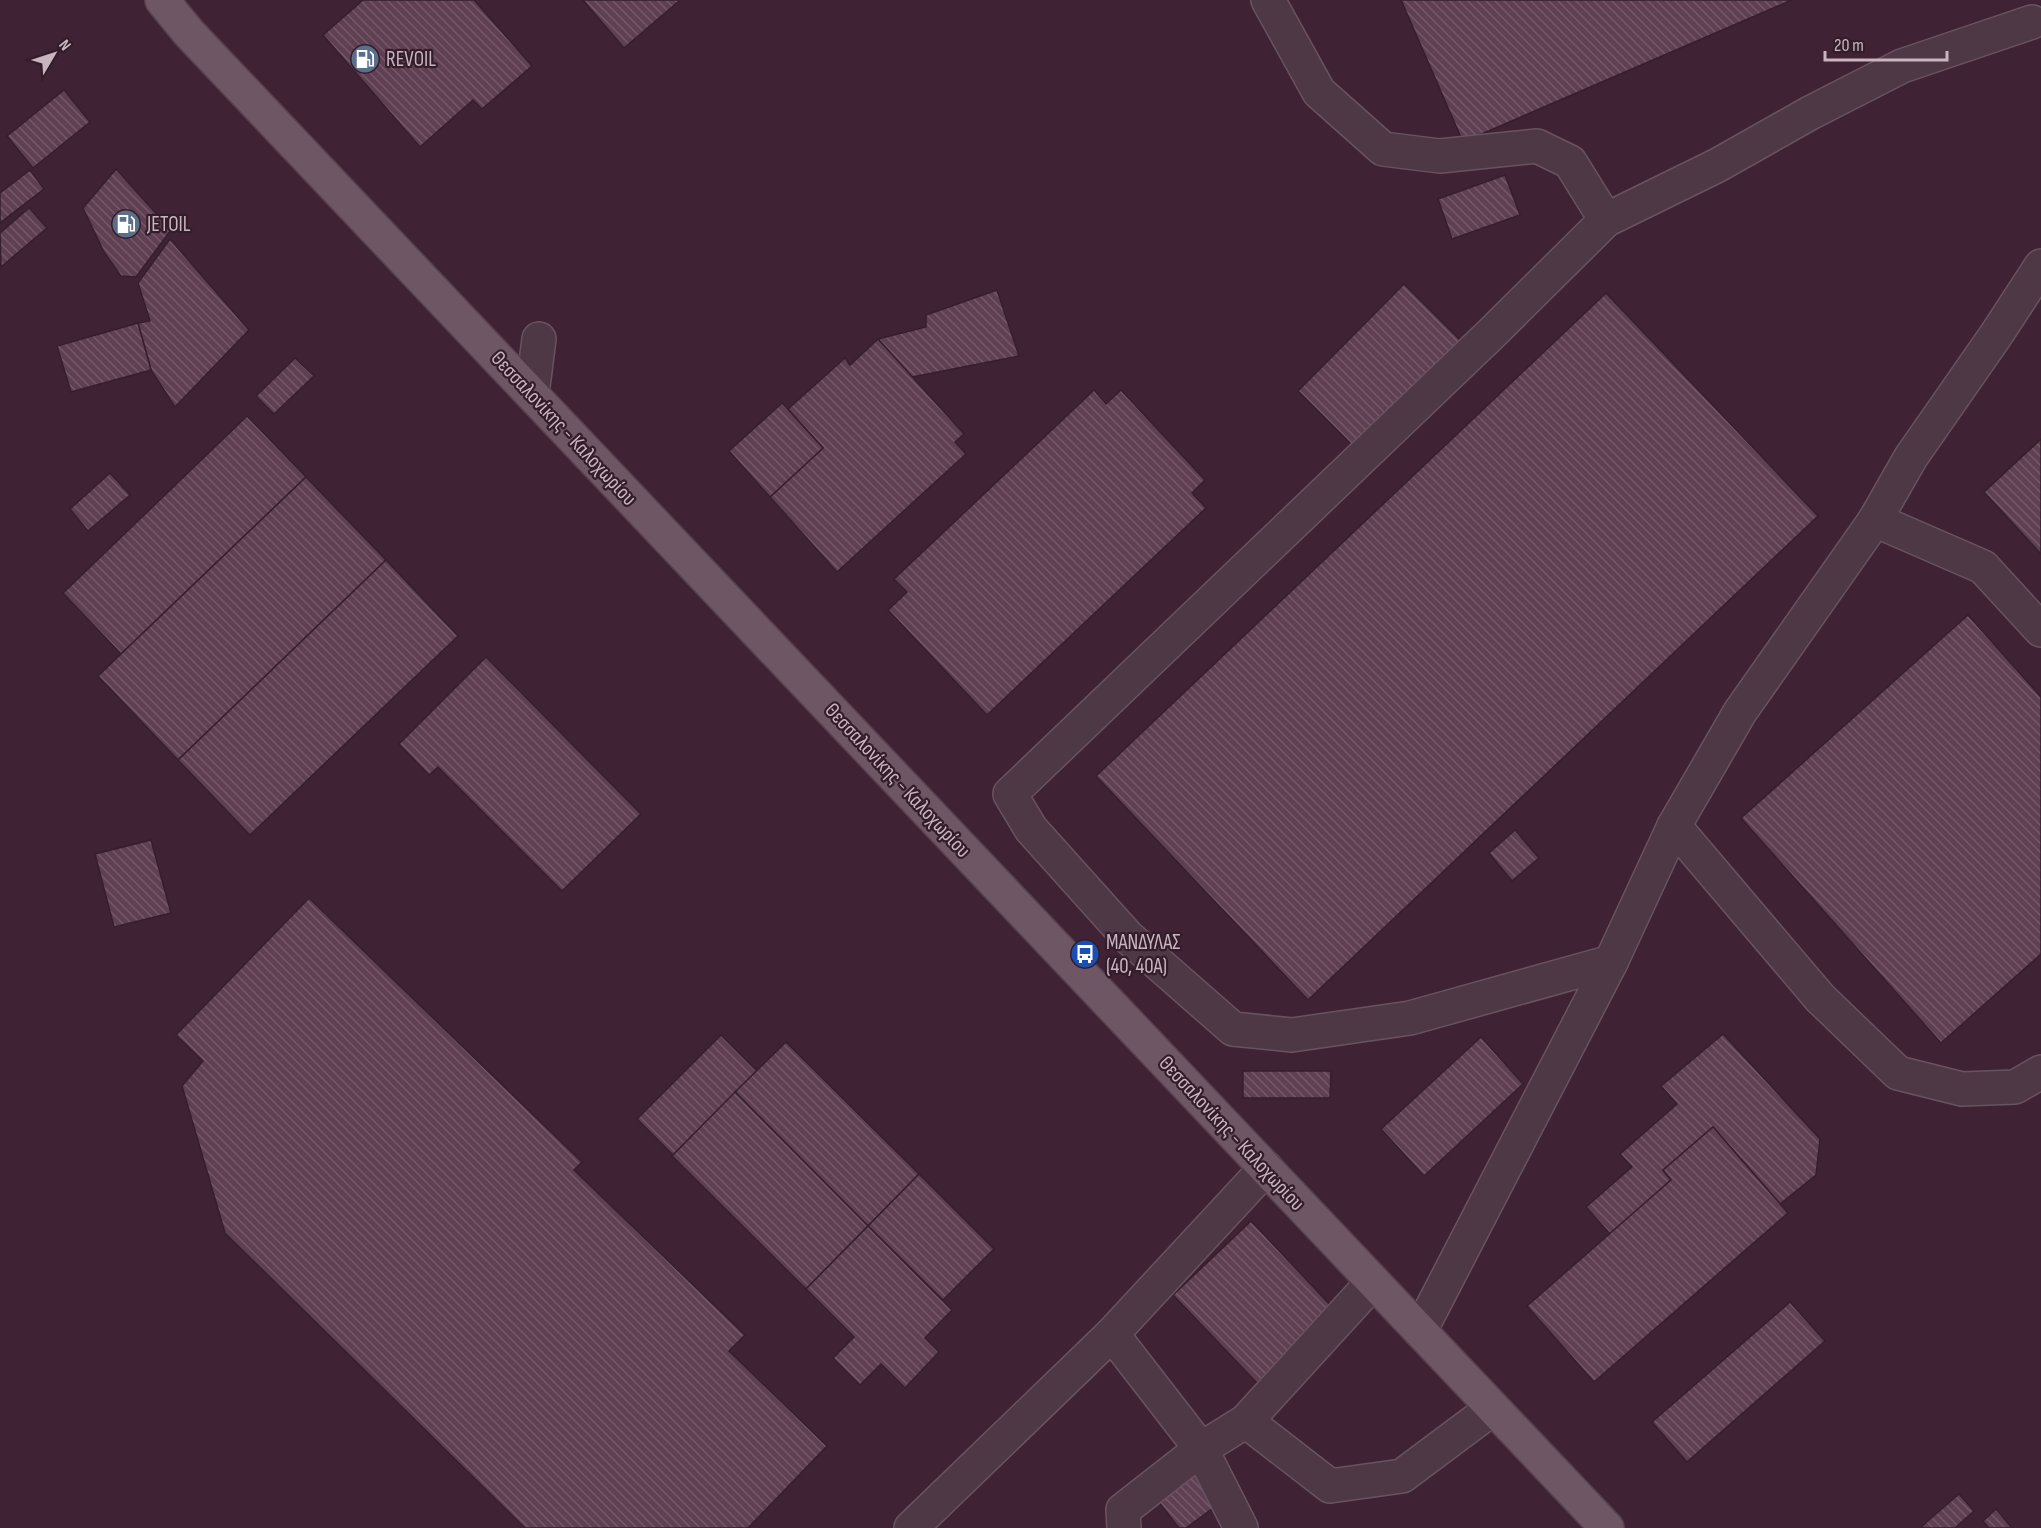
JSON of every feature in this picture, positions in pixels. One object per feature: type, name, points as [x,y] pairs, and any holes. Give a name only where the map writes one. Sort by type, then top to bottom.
[{"type":"main road","name":"Θεσσαλονίκης - Καλοχωρίου","points":[[150,0],[189,33]]},
{"type":"main road","name":"Θεσσαλονίκης - Καλοχωρίου","points":[[162,0],[189,33],[1607,1528]]},
{"type":"street","points":[[1268,0],[1319,92],[1383,148],[1440,156],[1537,146],[1570,162],[1606,220]]},
{"type":"street","points":[[1611,962],[1410,1018],[1292,1035],[1233,1029],[1128,937],[1031,829],[1010,794],[1492,333],[1606,220],[1718,165],[1810,113],[1902,66],[2032,18]]},
{"type":"street","points":[[1420,1331],[1611,962],[1674,826],[1740,712],[1875,520],[1911,457],[2041,266]]},
{"type":"street","points":[[532,394],[539,339]]},
{"type":"street","points":[[1875,520],[1983,567],[2041,630]]},
{"type":"street","points":[[1674,826],[1820,998],[1898,1073],[1962,1089],[2015,1087],[2041,1072]]},
{"type":"street","points":[[911,1528],[1112,1334],[1266,1168]]},
{"type":"street","points":[[1124,1528],[1124,1510],[1201,1449],[1246,1421],[1373,1282]]},
{"type":"street","points":[[1112,1334],[1201,1449],[1241,1528]]},
{"type":"street","points":[[1246,1421],[1330,1486],[1402,1476],[1493,1408]]},
{"type":"building","points":[[363,0],[474,0],[532,66],[482,109],[473,100],[420,147],[323,35]]},
{"type":"building","points":[[583,0],[678,0],[679,1],[624,48]]},
{"type":"building","points":[[1401,0],[1792,0],[1463,142]]},
{"type":"building","points":[[64,90],[90,122],[33,168],[7,136]]},
{"type":"building","points":[[116,169],[171,230],[136,277],[121,276],[104,252],[83,208]]},
{"type":"building","points":[[30,170],[44,189],[0,223],[0,193]]},
{"type":"building","points":[[1505,175],[1520,215],[1452,239],[1438,199]]},
{"type":"building","points":[[29,208],[47,228],[1,267],[0,233]]},
{"type":"building","points":[[170,239],[249,330],[175,407],[151,370],[138,323],[150,321],[138,283]]},
{"type":"building","points":[[1404,284],[1462,342],[1356,449],[1298,391]]},
{"type":"building","points":[[997,290],[1019,356],[912,377],[878,339],[926,327],[926,315]]},
{"type":"building","points":[[1606,293],[1818,516],[1308,1000],[1096,776]]},
{"type":"building","points":[[138,323],[151,370],[71,392],[57,346]]},
{"type":"building","points":[[878,339],[964,434],[955,442],[966,454],[837,572],[770,497],[823,448],[788,409],[845,358],[850,365]]},
{"type":"building","points":[[295,358],[314,376],[274,414],[256,396]]},
{"type":"building","points":[[1094,390],[1106,404],[1121,390],[1205,480],[1192,493],[1206,508],[987,715],[888,610],[907,592],[894,579]]},
{"type":"building","points":[[782,403],[823,448],[770,497],[729,451]]},
{"type":"building","points":[[247,416],[306,477],[121,654],[63,593]]},
{"type":"building","points":[[2041,439],[2041,554],[1984,492]]},
{"type":"building","points":[[110,473],[130,495],[88,531],[70,509]]},
{"type":"building","points":[[306,477],[386,560],[178,760],[98,676]]},
{"type":"building","points":[[386,560],[458,636],[250,835],[178,760]]},
{"type":"building","points":[[1968,615],[2041,697],[2041,954],[1941,1043],[1741,818]]},
{"type":"building","points":[[486,657],[641,814],[562,891],[438,767],[429,775],[399,744]]},
{"type":"building","points":[[1515,830],[1539,858],[1512,881],[1489,853]]},
{"type":"building","points":[[151,840],[171,913],[114,927],[95,854]]},
{"type":"building","points":[[309,898],[582,1162],[574,1170],[745,1335],[729,1351],[827,1446],[748,1528],[525,1528],[225,1233],[182,1086],[203,1061],[176,1035]]},
{"type":"building","points":[[1723,1034],[1820,1139],[1816,1175],[1780,1204],[1713,1127],[1663,1170],[1671,1180],[1610,1234],[1586,1207],[1632,1167],[1620,1154],[1677,1104],[1661,1086]]},
{"type":"building","points":[[721,1035],[757,1071],[673,1155],[637,1119]]},
{"type":"building","points":[[1481,1037],[1523,1084],[1424,1176],[1381,1129]]},
{"type":"building","points":[[786,1042],[919,1174],[868,1226],[735,1092]]},
{"type":"building","points":[[1243,1071],[1331,1071],[1330,1098],[1243,1098]]},
{"type":"building","points":[[735,1092],[868,1226],[806,1289],[672,1156]]},
{"type":"building","points":[[1713,1127],[1788,1213],[1594,1382],[1527,1306],[1671,1180],[1663,1170]]},
{"type":"building","points":[[919,1174],[994,1249],[943,1300],[868,1226]]},
{"type":"building","points":[[1251,1221],[1335,1310],[1257,1383],[1173,1295]]},
{"type":"building","points":[[868,1226],[952,1310],[925,1338],[939,1352],[905,1388],[881,1364],[860,1385],[833,1358],[854,1337],[806,1289]]},
{"type":"building","points":[[1790,1302],[1825,1341],[1687,1462],[1652,1422]]},
{"type":"building","points":[[1193,1460],[1224,1500],[1186,1528],[1179,1528],[1151,1492]]},
{"type":"building","points":[[1959,1494],[1974,1511],[1955,1528],[1924,1528],[1922,1526]]},
{"type":"building","points":[[1996,1509],[2012,1528],[1989,1528],[1983,1521]]},
{"type":"place","name":"REVOIL","points":[[365,59]]},
{"type":"place","name":"JETOIL","points":[[126,224]]},
{"type":"place","name":"ΜΑΝΔΥΛΑΣ (40, 40Α)","points":[[1085,954]]}]
